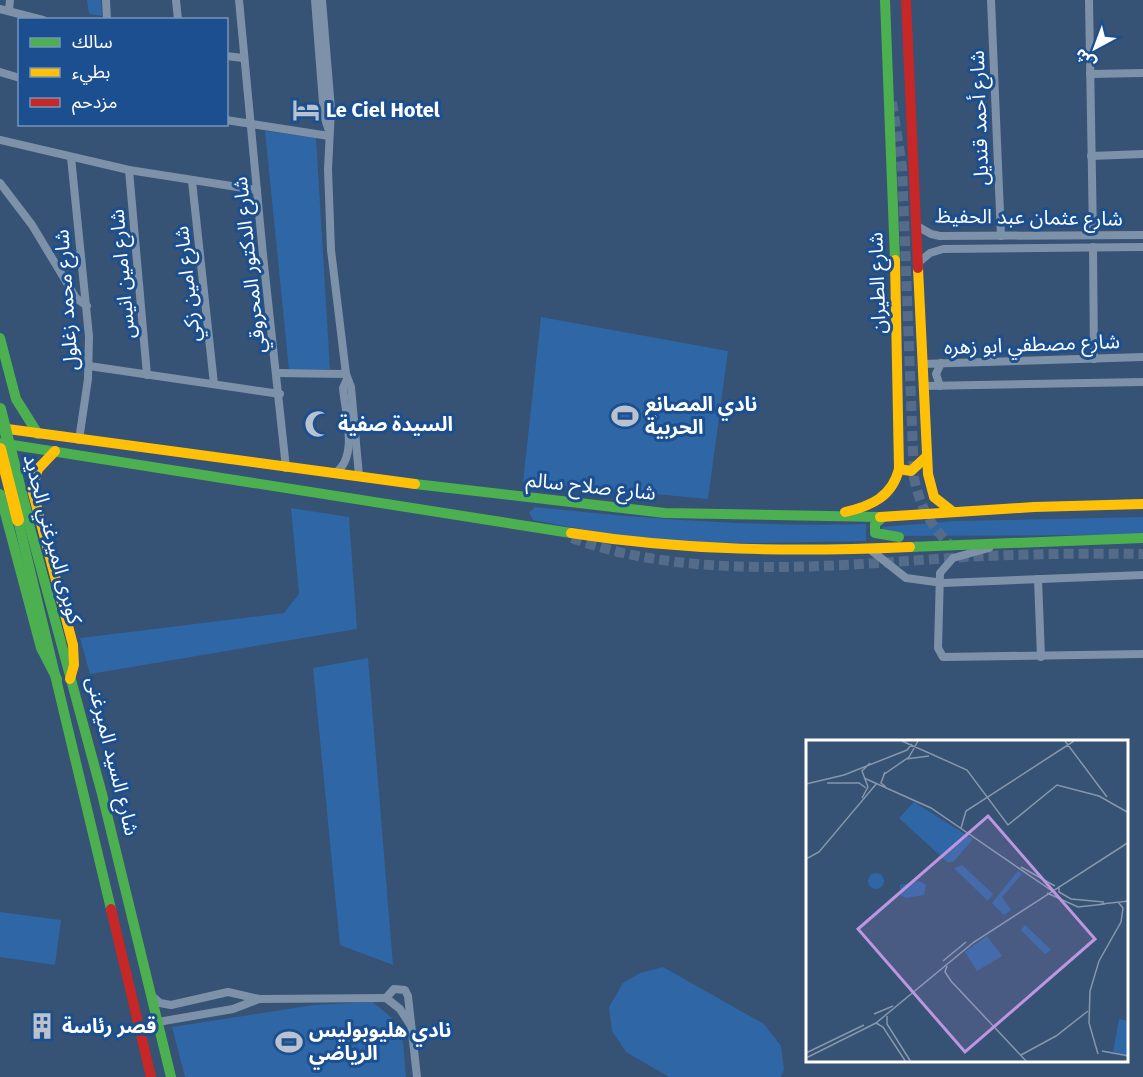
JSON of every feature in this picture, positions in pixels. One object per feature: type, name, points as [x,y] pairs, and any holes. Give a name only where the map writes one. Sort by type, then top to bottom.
[{"type":"main road","name":"شارع الطيران","points":[[824,516],[862,508],[880,500],[894,485],[898,469],[899,367],[885,0]]},
{"type":"main road","points":[[906,0],[926,457],[933,497],[942,506],[954,512]]},
{"type":"main road","points":[[0,338],[19,407],[38,434]]},
{"type":"main road","points":[[1,396],[11,382]]},
{"type":"main road","name":"كوبرى الميرغني الجديد","points":[[0,409],[64,679]]},
{"type":"main road","name":"شارع صلاح سالم","points":[[0,428],[519,498],[687,514],[883,517],[1143,504]]},
{"type":"main road","points":[[0,442],[631,542],[694,549],[779,552],[936,544],[1143,538]]},
{"type":"main road","name":"كوبرى الميرغني الجديد","points":[[0,449],[64,679]]},
{"type":"main road","name":"شارع السيد الميرغنى","points":[[55,451],[38,469],[33,482],[34,496],[73,645],[74,666],[64,679]]},
{"type":"main road","points":[[898,469],[911,471],[926,457]]},
{"type":"main road","points":[[1,497],[17,493],[34,496]]},
{"type":"main road","name":"شارع السيد الميرغنى","points":[[1,497],[41,648],[64,679],[151,1077]]},
{"type":"main road","points":[[517,523],[519,498]]},
{"type":"main road","points":[[883,517],[874,526],[879,536],[907,537],[936,544]]},
{"type":"main road","name":"شارع السيد الميرغنى","points":[[67,694],[102,794],[171,1077]]},
{"type":"street","points":[[10,0],[5,10],[35,18]]},
{"type":"street","points":[[106,0],[107,18]]},
{"type":"street","points":[[176,0],[178,18]]},
{"type":"street","name":"شارع الدكتور المحروقي","points":[[239,0],[243,58],[286,468]]},
{"type":"street","points":[[315,0],[324,117],[329,134]]},
{"type":"street","points":[[322,0],[331,110],[329,134],[331,250],[346,377],[351,387],[359,476]]},
{"type":"street","name":"شارع أحمد قنديل","points":[[991,0],[1001,236]]},
{"type":"street","points":[[1089,0],[1093,235]]},
{"type":"street","points":[[228,57],[243,58]]},
{"type":"street","points":[[0,72],[18,77]]},
{"type":"street","points":[[1090,74],[1143,73]]},
{"type":"street","points":[[228,120],[329,134]]},
{"type":"street","points":[[0,140],[129,170],[257,190]]},
{"type":"street","points":[[1091,156],[1143,154]]},
{"type":"street","name":"شارع محمد زغلول","points":[[71,157],[87,306],[89,366],[79,440]]},
{"type":"street","name":"شارع امين انيس","points":[[129,170],[147,375]]},
{"type":"street","name":"شارع امين زكي","points":[[192,181],[214,384]]},
{"type":"street","points":[[0,183],[32,225],[76,298],[87,306]]},
{"type":"street","name":"شارع عثمان عبد الحفيظ","points":[[917,226],[936,235],[1143,235]]},
{"type":"street","points":[[936,235],[932,243],[936,250]]},
{"type":"street","points":[[1093,247],[1094,359]]},
{"type":"street","name":"شارع عثمان عبد الحفيظ","points":[[918,263],[936,250],[1143,247]]},
{"type":"street","name":"شارع مصطفي ابو زهره","points":[[922,364],[1143,357]]},
{"type":"street","points":[[940,386],[936,374],[941,363]]},
{"type":"street","points":[[89,366],[280,394]]},
{"type":"street","points":[[277,373],[346,377]]},
{"type":"street","points":[[335,473],[345,464],[348,454],[343,388],[346,377]]},
{"type":"street","name":"شارع مصطفي ابو زهره","points":[[923,387],[1143,382]]},
{"type":"street","points":[[0,542],[13,544]]},
{"type":"street","points":[[1010,543],[953,558],[942,569],[938,582],[938,648],[943,657],[1143,654]]},
{"type":"street","points":[[863,548],[884,558],[903,576],[938,582],[964,584],[1143,575]]},
{"type":"street","points":[[1038,579],[1041,657]]},
{"type":"street","points":[[398,988],[399,1005],[413,1032]]},
{"type":"street","points":[[386,998],[392,990],[398,988],[405,990],[410,1001],[417,1077]]},
{"type":"street","points":[[151,996],[160,1003],[171,1005],[224,992],[259,999],[386,998],[399,1005],[410,1001]]},
{"type":"street","points":[[158,1022],[233,1009],[259,999]]},
{"type":"shaded area","points":[[87,0],[101,0],[102,16],[89,14]]},
{"type":"shaded area","points":[[265,131],[316,138],[330,369],[289,370]]},
{"type":"shaded area","name":"نادي المصانع الحربية","points":[[541,317],[728,351],[708,499],[523,482]]},
{"type":"shaded area","points":[[535,507],[701,521],[866,524],[866,541],[710,544],[629,538],[533,520],[529,513]]},
{"type":"shaded area","points":[[291,508],[349,517],[357,629],[90,674],[80,638],[284,613],[299,594]]},
{"type":"shaded area","points":[[1143,517],[1143,535],[884,536],[882,527],[955,521]]},
{"type":"shaded area","points":[[368,658],[393,965],[340,945],[313,668]]},
{"type":"shaded area","points":[[0,912],[61,920],[55,965],[0,957]]},
{"type":"shaded area","points":[[663,967],[764,1024],[781,1046],[784,1069],[781,1077],[669,1077],[626,1052],[612,1031],[609,1007],[623,983],[640,973]]},
{"type":"shaded area","name":"نادي هليوبوليس الرياضي","points":[[372,1002],[392,1018],[398,1026],[403,1042],[406,1077],[185,1077],[172,1027],[314,1005]]},
{"type":"tunnel","points":[[892,102],[902,167],[914,478],[928,516],[938,532],[953,547]]},
{"type":"tunnel","points":[[572,538],[618,552],[666,561],[767,567],[868,564],[1009,555],[1143,554]]},
{"type":"traffic: fast","points":[[885,0],[895,260]]},
{"type":"traffic: fast","points":[[0,338],[16,399],[38,434]]},
{"type":"traffic: fast","points":[[0,409],[27,517]]},
{"type":"traffic: fast","points":[[0,443],[571,533]]},
{"type":"traffic: fast","points":[[415,484],[665,513],[880,517]]},
{"type":"traffic: fast","points":[[0,494],[41,648],[57,679]]},
{"type":"traffic: fast","points":[[27,517],[102,794],[171,1077]]},
{"type":"traffic: fast","points":[[883,517],[875,524],[875,533],[899,537]]},
{"type":"traffic: fast","points":[[18,520],[111,909]]},
{"type":"traffic: fast","points":[[910,547],[1143,538]]},
{"type":"traffic: slow","points":[[845,512],[879,499],[891,487],[899,469],[895,260]]},
{"type":"traffic: slow","points":[[918,268],[928,474],[934,497],[953,512]]},
{"type":"traffic: slow","points":[[0,428],[415,484]]},
{"type":"traffic: slow","points":[[0,449],[18,520]]},
{"type":"traffic: slow","points":[[55,451],[38,469],[32,489],[73,645],[74,665],[70,679]]},
{"type":"traffic: slow","points":[[899,469],[911,471],[926,457]]},
{"type":"traffic: slow","points":[[880,517],[1034,507],[1143,504]]},
{"type":"traffic: slow","points":[[571,533],[613,539],[740,549],[910,547]]},
{"type":"traffic: jam","points":[[906,0],[918,268]]},
{"type":"traffic: jam","points":[[111,909],[151,1077]]},
{"type":"place","name":"Le Ciel Hotel","points":[[306,110]]},
{"type":"place","name":"نادي المصانع الحربية","points":[[625,416]]},
{"type":"place","name":"السيدة صفية","points":[[318,424]]},
{"type":"place","name":"قصر رئاسة","points":[[42,1026]]},
{"type":"place","name":"نادي هليوبوليس الرياضي","points":[[289,1042]]}]
